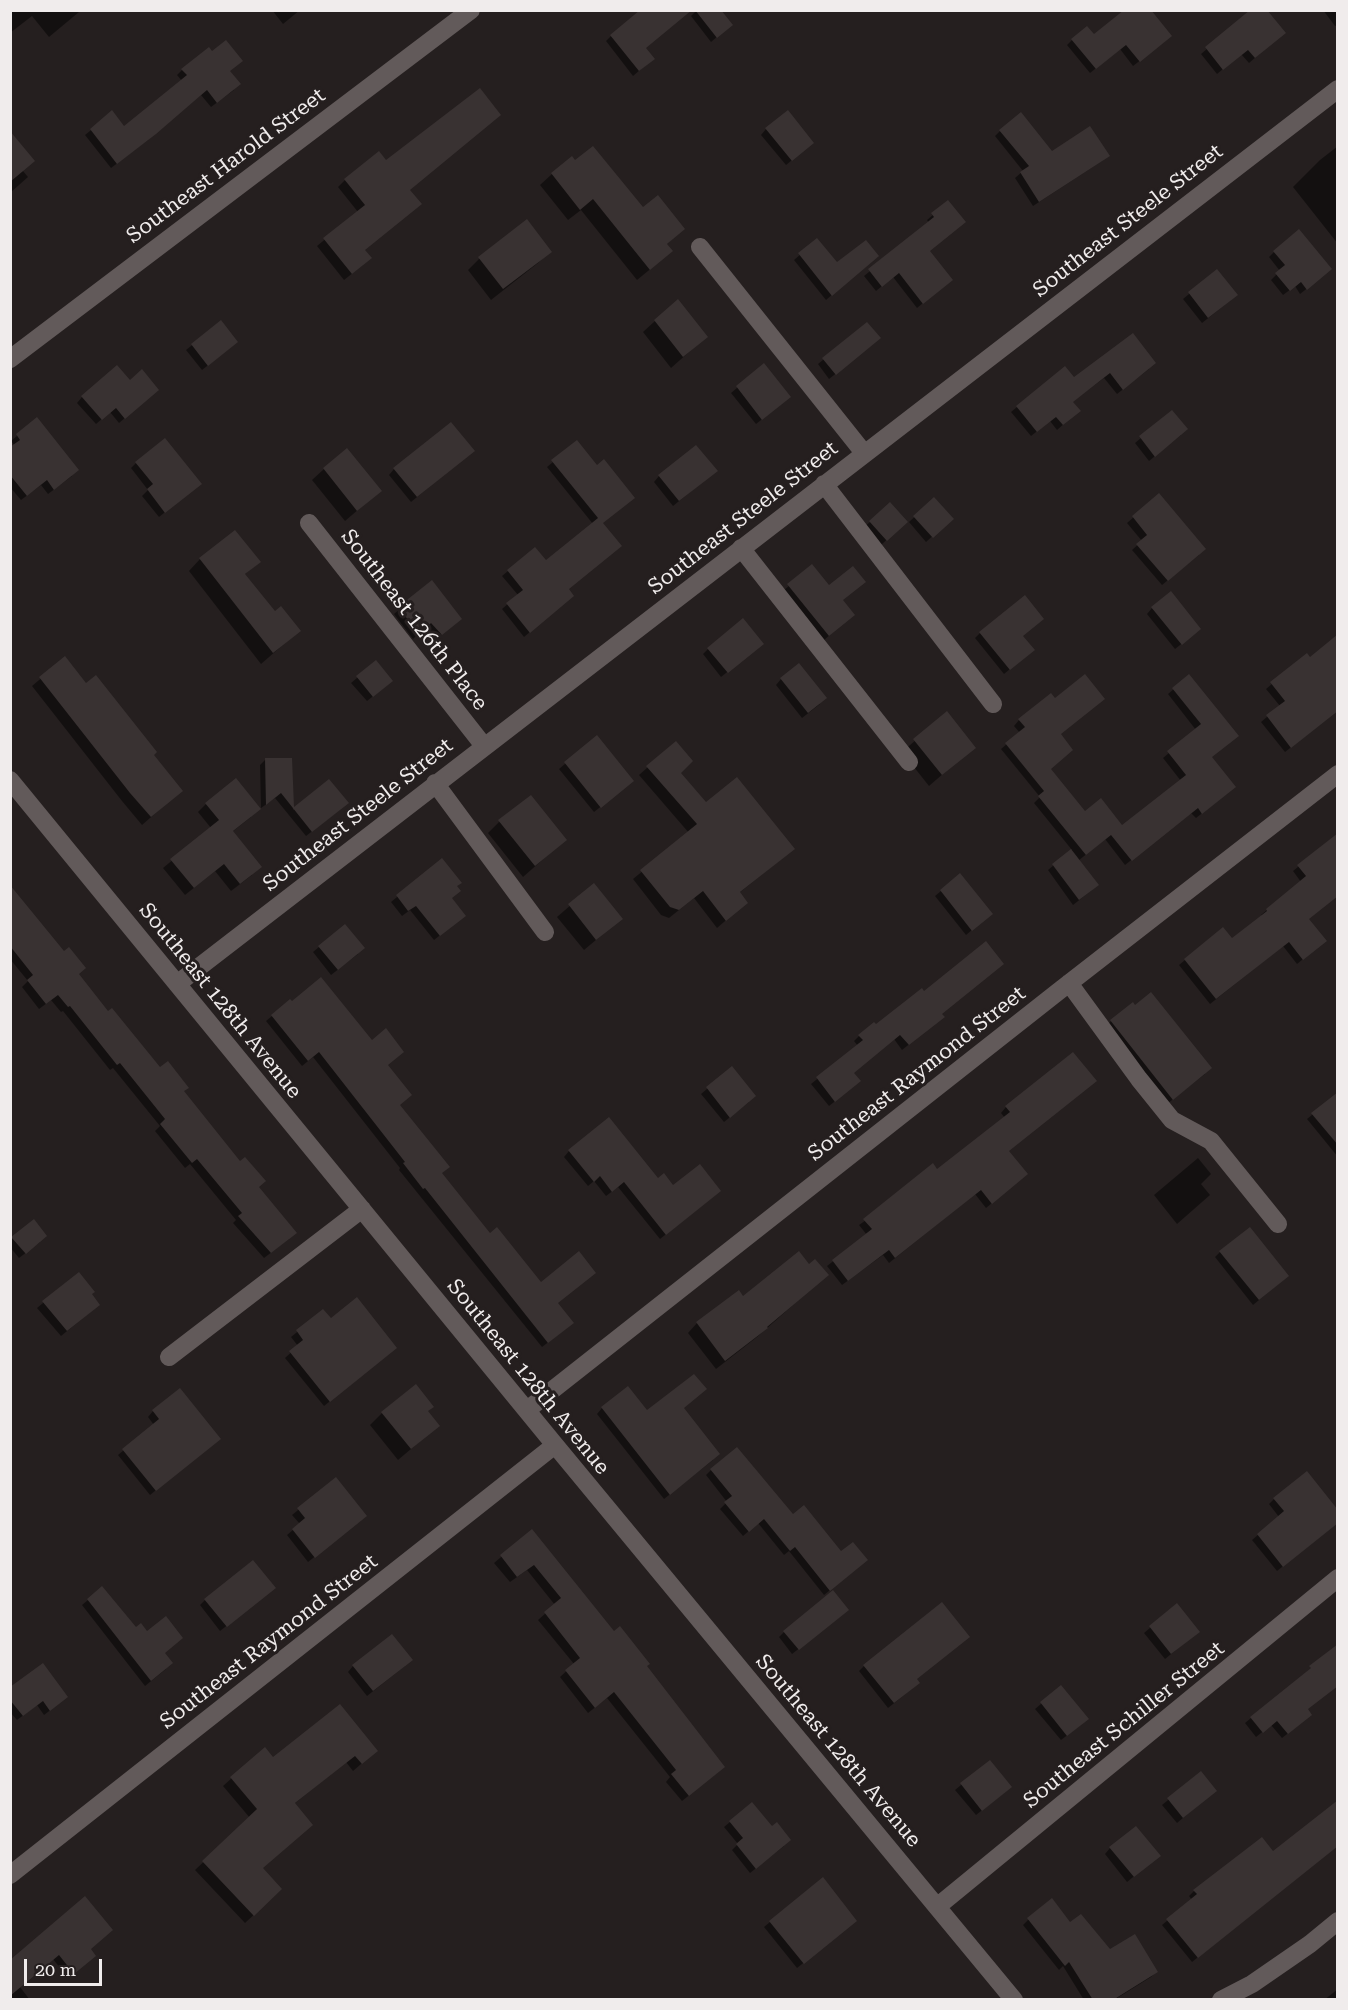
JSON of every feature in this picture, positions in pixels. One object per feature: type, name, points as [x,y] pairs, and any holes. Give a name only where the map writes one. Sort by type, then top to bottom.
[{"type":"street","name":"Southeast Harold Street","points":[[10,359],[471,10]]},
{"type":"street","name":"Southeast Steele Street","points":[[177,984],[1338,89]]},
{"type":"street","points":[[700,247],[864,453]]},
{"type":"street","points":[[824,484],[993,704]]},
{"type":"street","name":"Southeast 126th Place","points":[[309,523],[484,746]]},
{"type":"street","points":[[741,548],[909,762]]},
{"type":"street","name":"Southeast Raymond Street","points":[[527,1410],[1338,774]]},
{"type":"street","name":"Southeast 128th Avenue","points":[[10,780],[1014,2000]]},
{"type":"street","points":[[435,783],[545,932]]},
{"type":"street","points":[[1069,983],[1172,1120],[1211,1141],[1278,1224]]},
{"type":"street","points":[[169,1357],[362,1209]]},
{"type":"street","name":"Southeast Raymond Street","points":[[10,1875],[555,1445]]},
{"type":"street","name":"Southeast Schiller Street","points":[[938,1906],[1338,1578]]},
{"type":"street","points":[[1221,2000],[1252,1984],[1310,1944],[1338,1921]]},
{"type":"building","points":[[640,10],[692,10],[646,48],[655,59],[639,71],[610,35]]},
{"type":"building","points":[[695,10],[721,10],[733,25],[717,38]]},
{"type":"building","points":[[1124,10],[1151,10],[1172,36],[1140,62],[1126,45],[1096,69],[1071,39],[1087,26],[1094,34]]},
{"type":"building","points":[[1250,10],[1267,10],[1286,33],[1255,58],[1248,50],[1223,70],[1205,47]]},
{"type":"building","points":[[226,40],[243,61],[230,71],[241,84],[217,103],[207,90],[117,164],[90,129],[112,110],[124,126],[187,75],[181,69],[209,47],[212,51]]},
{"type":"building","points":[[480,88],[501,115],[410,190],[422,204],[365,250],[372,258],[352,274],[323,238],[365,205],[344,179],[379,151],[386,160]]},
{"type":"building","points":[[788,110],[814,143],[792,161],[765,128]]},
{"type":"building","points":[[1021,112],[1052,151],[1090,126],[1110,156],[1039,202],[1020,172],[1029,166],[999,130]]},
{"type":"building","points":[[10,131],[35,161],[10,182]]},
{"type":"building","points":[[593,146],[643,207],[658,195],[685,229],[667,244],[673,251],[650,270],[593,199],[580,210],[551,173],[572,156],[575,160]]},
{"type":"building","points":[[948,200],[966,222],[930,251],[953,280],[923,304],[899,273],[882,287],[868,269],[934,217],[931,213]]},
{"type":"building","points":[[527,219],[552,252],[503,289],[478,257]]},
{"type":"building","points":[[1299,229],[1332,269],[1307,290],[1301,282],[1290,291],[1275,273],[1285,265],[1273,251]]},
{"type":"building","points":[[817,238],[837,262],[866,240],[879,256],[832,296],[798,253]]},
{"type":"building","points":[[1217,269],[1238,295],[1208,318],[1188,292]]},
{"type":"building","points":[[678,299],[708,337],[683,357],[654,320]]},
{"type":"building","points":[[221,320],[238,342],[208,366],[191,344]]},
{"type":"building","points":[[867,322],[881,338],[836,375],[822,358]]},
{"type":"building","points":[[1133,333],[1156,363],[1123,390],[1110,373],[1073,402],[1081,411],[1063,425],[1056,417],[1037,432],[1016,406],[1065,366],[1074,377]]},
{"type":"building","points":[[764,363],[791,397],[762,420],[736,386]]},
{"type":"building","points":[[117,365],[130,380],[142,369],[159,390],[125,419],[116,408],[102,420],[81,396]]},
{"type":"building","points":[[1172,410],[1188,429],[1155,457],[1139,436]]},
{"type":"building","points":[[37,417],[79,470],[54,490],[47,480],[27,496],[10,475],[10,447],[20,440],[16,434]]},
{"type":"building","points":[[451,422],[475,451],[417,497],[393,468]]},
{"type":"building","points":[[165,438],[202,484],[165,513],[147,489],[153,484],[135,462]]},
{"type":"building","points":[[577,440],[597,465],[604,459],[635,498],[603,523],[622,546],[569,589],[574,596],[530,633],[506,603],[523,590],[507,570],[535,547],[546,560],[598,518],[551,460]]},
{"type":"building","points":[[696,445],[718,471],[679,501],[658,475]]},
{"type":"building","points":[[347,448],[382,491],[357,511],[323,468]]},
{"type":"building","points":[[1159,493],[1206,549],[1168,581],[1136,544],[1147,535],[1132,516]]},
{"type":"building","points":[[934,497],[954,519],[933,538],[913,516]]},
{"type":"building","points":[[890,502],[908,522],[887,541],[869,521]]},
{"type":"building","points":[[235,530],[261,562],[245,574],[275,611],[281,606],[301,631],[273,653],[199,558]]},
{"type":"building","points":[[812,564],[829,585],[853,566],[866,582],[843,600],[855,615],[829,636],[787,584]]},
{"type":"building","points":[[432,580],[462,619],[442,635],[431,623],[420,635],[398,607]]},
{"type":"building","points":[[1171,591],[1201,629],[1182,645],[1151,607]]},
{"type":"building","points":[[1025,595],[1044,619],[1023,636],[1035,650],[1010,670],[979,632]]},
{"type":"building","points":[[743,618],[764,644],[728,673],[707,648]]},
{"type":"building","points":[[1338,634],[1338,711],[1291,748],[1266,715],[1285,701],[1270,682],[1307,653],[1310,657]]},
{"type":"building","points":[[65,656],[86,683],[96,675],[157,752],[154,755],[183,791],[151,817],[39,677]]},
{"type":"building","points":[[376,660],[393,681],[373,697],[356,676]]},
{"type":"building","points":[[799,663],[827,698],[808,713],[780,678]]},
{"type":"building","points":[[1085,674],[1105,699],[1061,734],[1073,750],[1051,769],[1085,811],[1101,798],[1122,825],[1186,775],[1167,751],[1201,724],[1172,688],[1189,674],[1239,736],[1212,757],[1236,787],[1202,814],[1198,808],[1132,861],[1111,835],[1086,855],[1038,796],[1044,791],[1005,743],[1025,727],[1018,719],[1051,693],[1055,698]]},
{"type":"building","points":[[947,711],[976,748],[942,775],[913,739]]},
{"type":"building","points":[[597,735],[634,781],[601,808],[564,762]]},
{"type":"building","points":[[676,741],[693,761],[681,773],[706,802],[737,777],[795,849],[740,892],[748,903],[726,921],[703,891],[679,910],[670,907],[640,870],[697,824],[646,766]]},
{"type":"building","points":[[265,758],[292,758],[294,807],[329,779],[349,803],[312,832],[281,793],[266,805]]},
{"type":"building","points":[[236,778],[261,809],[233,831],[262,867],[240,884],[224,864],[194,888],[170,859],[219,820],[205,803]]},
{"type":"building","points":[[531,795],[567,840],[535,866],[498,820]]},
{"type":"building","points":[[1338,833],[1338,896],[1309,919],[1327,941],[1303,960],[1289,942],[1216,999],[1184,959],[1223,927],[1232,938],[1267,911],[1266,909],[1306,876],[1297,865]]},
{"type":"building","points":[[1071,849],[1099,885],[1079,900],[1052,864]]},
{"type":"building","points":[[442,858],[462,883],[457,886],[461,891],[452,898],[466,916],[440,936],[416,906],[408,911],[396,895]]},
{"type":"building","points":[[960,873],[993,914],[972,931],[940,890]]},
{"type":"building","points":[[594,883],[623,919],[596,940],[568,904]]},
{"type":"building","points":[[10,885],[64,951],[69,947],[86,968],[79,974],[108,1011],[112,1008],[160,1067],[168,1061],[189,1088],[184,1091],[240,1161],[245,1157],[266,1181],[259,1187],[297,1233],[271,1253],[238,1216],[242,1213],[197,1159],[192,1163],[160,1124],[165,1119],[120,1063],[117,1065],[70,1006],[68,1007],[58,995],[46,1004],[27,980],[33,975],[10,946]]},
{"type":"building","points":[[345,924],[365,948],[338,970],[318,946]]},
{"type":"building","points":[[986,941],[1004,964],[942,1014],[945,1017],[909,1045],[900,1035],[854,1073],[861,1081],[835,1102],[816,1077],[863,1040],[858,1035],[874,1022],[876,1024],[922,988],[924,991]]},
{"type":"building","points":[[321,977],[372,1040],[386,1028],[404,1052],[388,1065],[412,1095],[400,1105],[450,1167],[442,1173],[490,1233],[497,1227],[541,1282],[579,1251],[596,1273],[558,1303],[574,1323],[548,1343],[425,1188],[423,1189],[403,1163],[405,1162],[319,1052],[308,1061],[271,1015]]},
{"type":"building","points":[[1151,992],[1212,1068],[1173,1100],[1110,1020],[1133,1002],[1135,1005]]},
{"type":"building","points":[[1073,1052],[1097,1081],[1009,1151],[1028,1174],[992,1204],[981,1190],[895,1258],[889,1250],[848,1281],[832,1260],[872,1229],[863,1219],[933,1163],[937,1169],[1010,1112],[1005,1106]]},
{"type":"building","points":[[732,1066],[756,1096],[730,1118],[706,1087]]},
{"type":"building","points":[[1338,1092],[1338,1145],[1311,1113]]},
{"type":"building","points":[[609,1117],[658,1178],[664,1173],[673,1185],[700,1164],[721,1191],[666,1235],[624,1182],[612,1192],[600,1176],[594,1182],[568,1150]]},
{"type":"building","points":[[34,1219],[47,1236],[26,1254],[11,1237]]},
{"type":"building","points":[[1250,1227],[1289,1276],[1259,1300],[1219,1251]]},
{"type":"building","points":[[799,1251],[809,1264],[815,1259],[829,1275],[768,1328],[725,1361],[696,1322],[739,1290],[743,1296]]},
{"type":"building","points":[[79,1272],[95,1292],[92,1294],[100,1305],[67,1331],[42,1301]]},
{"type":"building","points":[[357,1297],[397,1348],[330,1402],[289,1351],[303,1340],[296,1330],[323,1309],[331,1318]]},
{"type":"building","points":[[694,1374],[707,1389],[684,1408],[720,1454],[670,1495],[601,1407],[628,1386],[647,1410]]},
{"type":"building","points":[[416,1384],[434,1407],[428,1411],[440,1426],[411,1449],[381,1412]]},
{"type":"building","points":[[180,1388],[221,1439],[156,1491],[122,1449],[159,1419],[152,1410]]},
{"type":"building","points":[[737,1447],[793,1514],[804,1505],[841,1551],[853,1542],[868,1560],[830,1591],[795,1547],[790,1551],[764,1519],[749,1532],[724,1502],[732,1496],[710,1469]]},
{"type":"building","points":[[1307,1471],[1338,1510],[1338,1523],[1283,1567],[1257,1534],[1284,1511],[1273,1498]]},
{"type":"building","points":[[336,1477],[367,1516],[315,1558],[292,1529],[305,1518],[297,1508]]},
{"type":"building","points":[[532,1529],[614,1631],[620,1626],[650,1664],[647,1666],[725,1767],[689,1796],[671,1774],[676,1770],[614,1692],[595,1708],[565,1670],[580,1658],[544,1612],[561,1598],[534,1565],[517,1577],[500,1555]]},
{"type":"building","points":[[253,1560],[276,1588],[227,1627],[204,1599]]},
{"type":"building","points":[[102,1586],[136,1627],[141,1623],[147,1631],[166,1616],[183,1638],[165,1653],[173,1663],[151,1681],[87,1599]]},
{"type":"building","points":[[833,1590],[849,1610],[799,1650],[783,1631]]},
{"type":"building","points":[[942,1602],[970,1637],[917,1679],[920,1683],[894,1703],[863,1665]]},
{"type":"building","points":[[1177,1603],[1200,1632],[1171,1654],[1149,1626]]},
{"type":"building","points":[[392,1634],[413,1660],[373,1691],[352,1665]]},
{"type":"building","points":[[1338,1644],[1338,1686],[1308,1709],[1312,1715],[1288,1734],[1277,1721],[1263,1733],[1250,1717]]},
{"type":"building","points":[[43,1663],[68,1697],[50,1711],[43,1701],[23,1716],[10,1700],[10,1687]]},
{"type":"building","points":[[1061,1685],[1089,1719],[1067,1736],[1040,1702]]},
{"type":"building","points":[[340,1704],[378,1751],[362,1764],[355,1756],[295,1803],[313,1825],[263,1868],[282,1889],[254,1916],[202,1861],[257,1809],[230,1777],[265,1747],[273,1757]]},
{"type":"building","points":[[990,1760],[1012,1787],[982,1811],[960,1783]]},
{"type":"building","points":[[1201,1771],[1217,1791],[1183,1818],[1167,1798]]},
{"type":"building","points":[[1338,1800],[1338,1846],[1198,1958],[1166,1919],[1197,1894],[1193,1890],[1262,1837],[1273,1851]]},
{"type":"building","points":[[752,1802],[772,1826],[777,1822],[791,1840],[756,1869],[736,1844],[743,1838],[729,1821]]},
{"type":"building","points":[[1136,1826],[1161,1856],[1134,1877],[1109,1847]]},
{"type":"building","points":[[823,1877],[857,1921],[804,1964],[769,1921]]},
{"type":"building","points":[[85,1896],[113,1930],[91,1949],[96,1956],[74,1974],[59,1955],[10,1996],[10,1960]]},
{"type":"building","points":[[1052,1898],[1070,1922],[1081,1914],[1110,1949],[1135,1934],[1158,1972],[1113,2000],[1093,2000],[1069,1962],[1065,1966],[1027,1918]]}]
